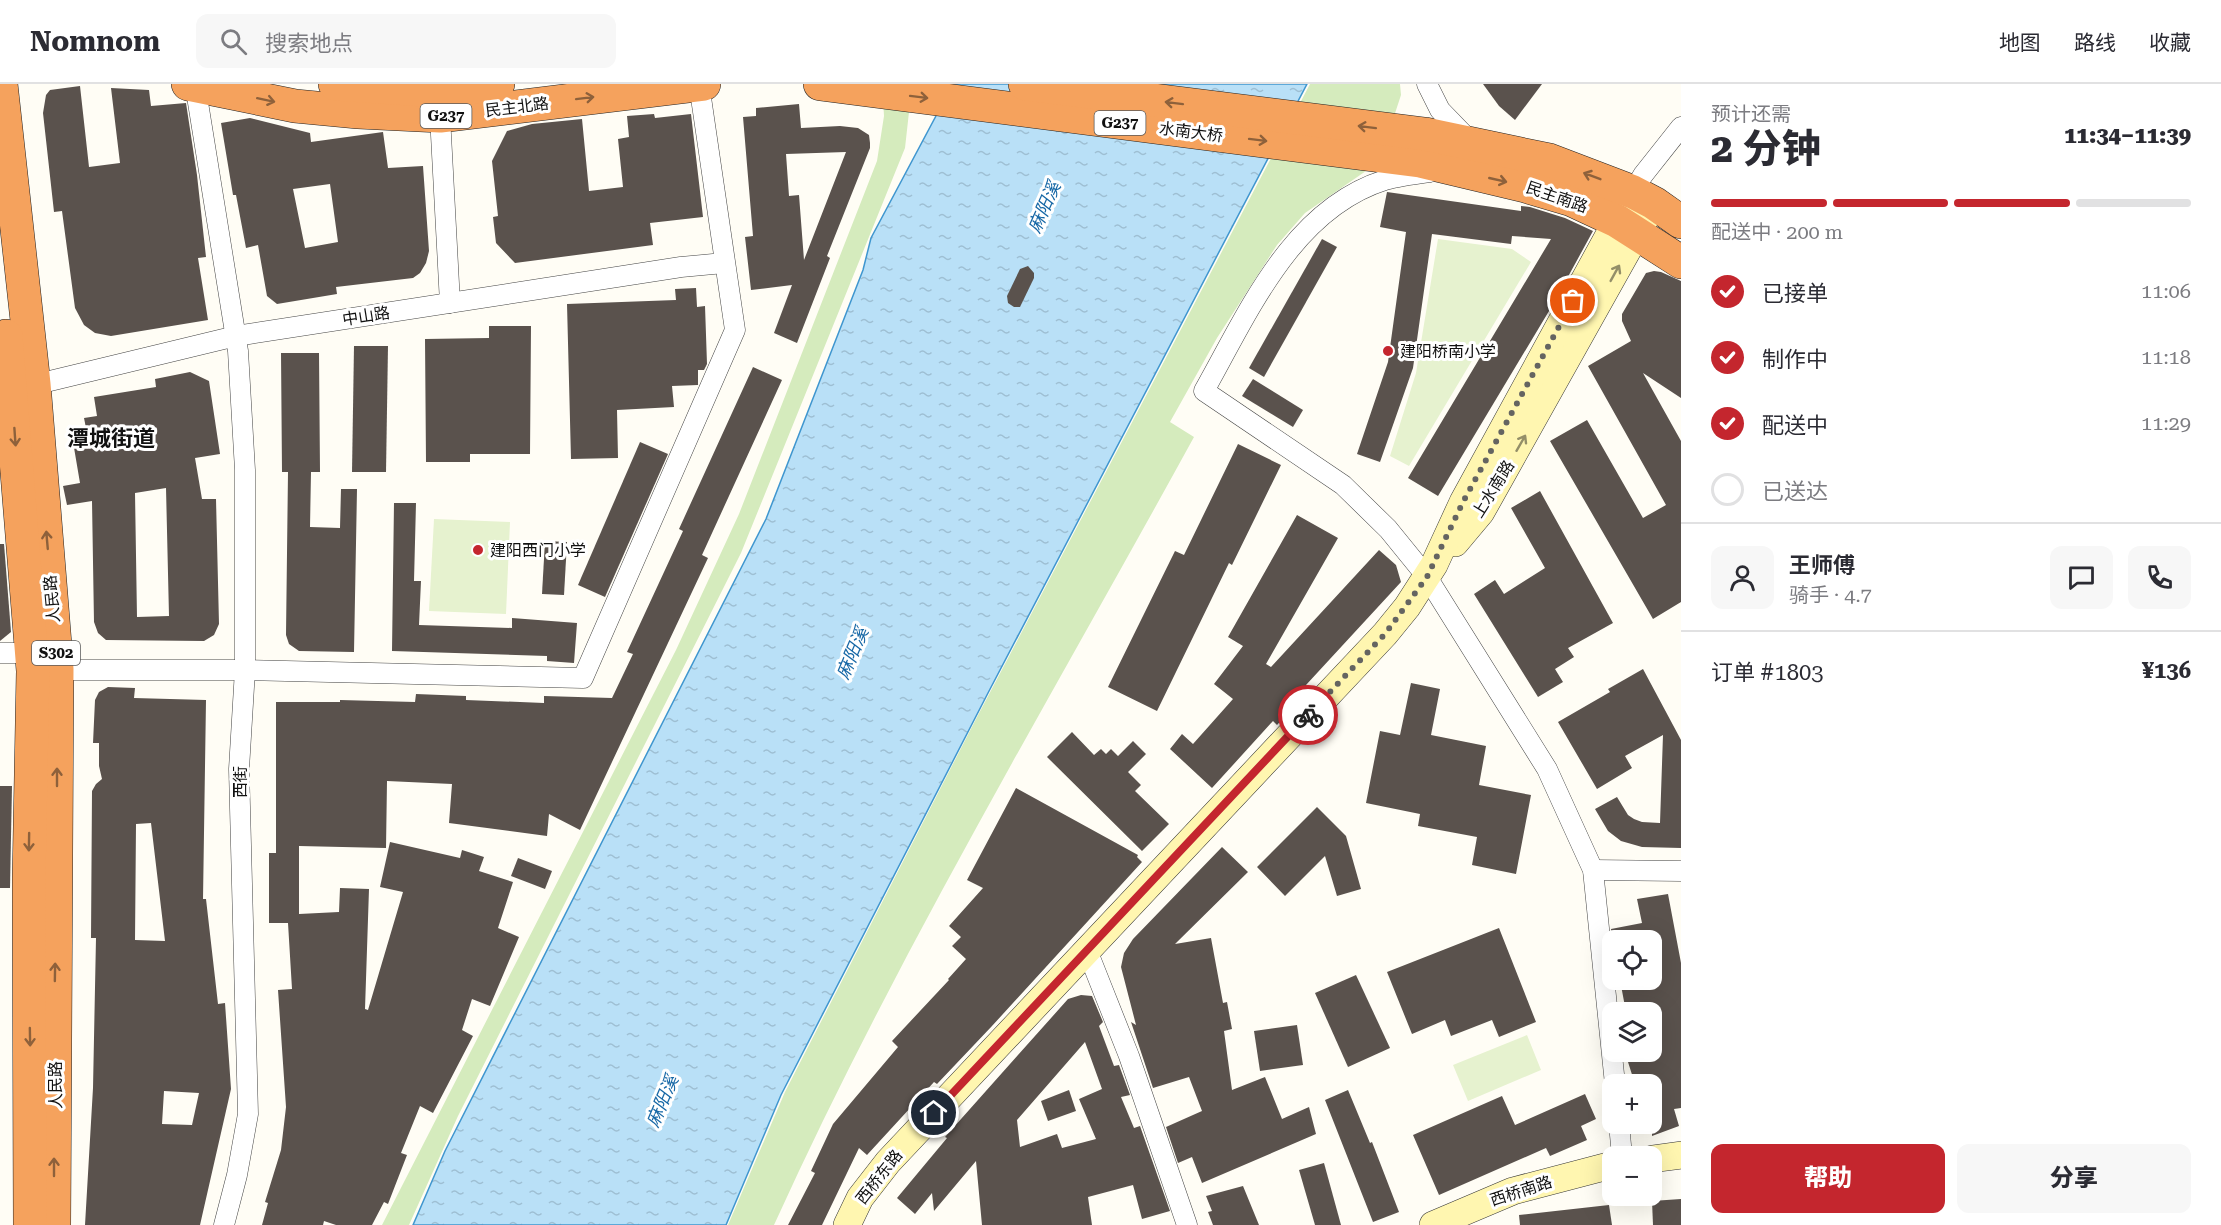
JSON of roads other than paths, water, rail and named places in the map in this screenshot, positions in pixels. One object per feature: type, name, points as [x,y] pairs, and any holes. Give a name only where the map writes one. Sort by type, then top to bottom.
[{"type":"highway","name":"人民路","points":[[1,84],[15,390]]},
{"type":"highway","name":"民主北路","points":[[193,84],[295,106],[358,112],[498,84]]},
{"type":"highway","name":"民主北路","points":[[335,84],[439,97],[704,84]]},
{"type":"highway","name":"水南大桥","points":[[820,84],[1423,148]]},
{"type":"highway","name":"水南大桥","points":[[1025,84],[1423,148]]},
{"type":"highway","name":"民主南路","points":[[1423,148],[1473,144],[1549,160],[1643,198],[1681,222]]},
{"type":"highway","name":"民主南路","points":[[1423,148],[1452,169],[1572,200],[1627,228],[1681,262]]},
{"type":"highway","name":"人民路","points":[[0,274],[15,390],[41,664],[54,1225]]},
{"type":"highway","name":"人民路","points":[[30,1225],[29,879],[41,664]]},
{"type":"main road","name":"上水南路","points":[[1385,634],[1427,577],[1463,502],[1643,198]]},
{"type":"main road","name":"西桥东路","points":[[847,1225],[860,1198],[888,1162],[1385,634]]},
{"type":"main road","points":[[1662,1158],[1681,1155]]},
{"type":"main road","name":"西桥南路","points":[[1433,1225],[1513,1191],[1602,1168]]},
{"type":"street","name":"西街","points":[[193,84],[236,336],[242,382],[245,470],[245,670],[239,770],[248,1114],[237,1175],[224,1225]]},
{"type":"street","points":[[0,653],[41,664],[583,678],[735,330],[699,84]]},
{"type":"street","points":[[1427,84],[1440,110],[1473,144]]},
{"type":"street","points":[[439,97],[450,303]]},
{"type":"street","points":[[1643,198],[1643,175],[1681,127]]},
{"type":"street","points":[[1452,169],[1384,180],[1330,209],[1311,225],[1289,248],[1265,284],[1204,391],[1343,484],[1388,529],[1427,577],[1548,769],[1593,870],[1614,1074]]},
{"type":"street","name":"中山路","points":[[15,390],[236,336],[724,262]]},
{"type":"street","points":[[1593,870],[1681,871]]},
{"type":"street","points":[[1087,950],[1129,1056],[1187,1225]]},
{"type":"water","name":"麻阳溪","points":[[953,84],[1307,84],[988,693],[781,1095],[726,1225],[413,1225],[445,1151],[766,519],[863,270],[871,238]]},
{"type":"place","name":"建阳桥南小学","points":[[1388,351]]},
{"type":"place","name":"建阳西门小学","points":[[478,550]]},
{"type":"district","name":"潭城街道","points":[[111,438]]}]
